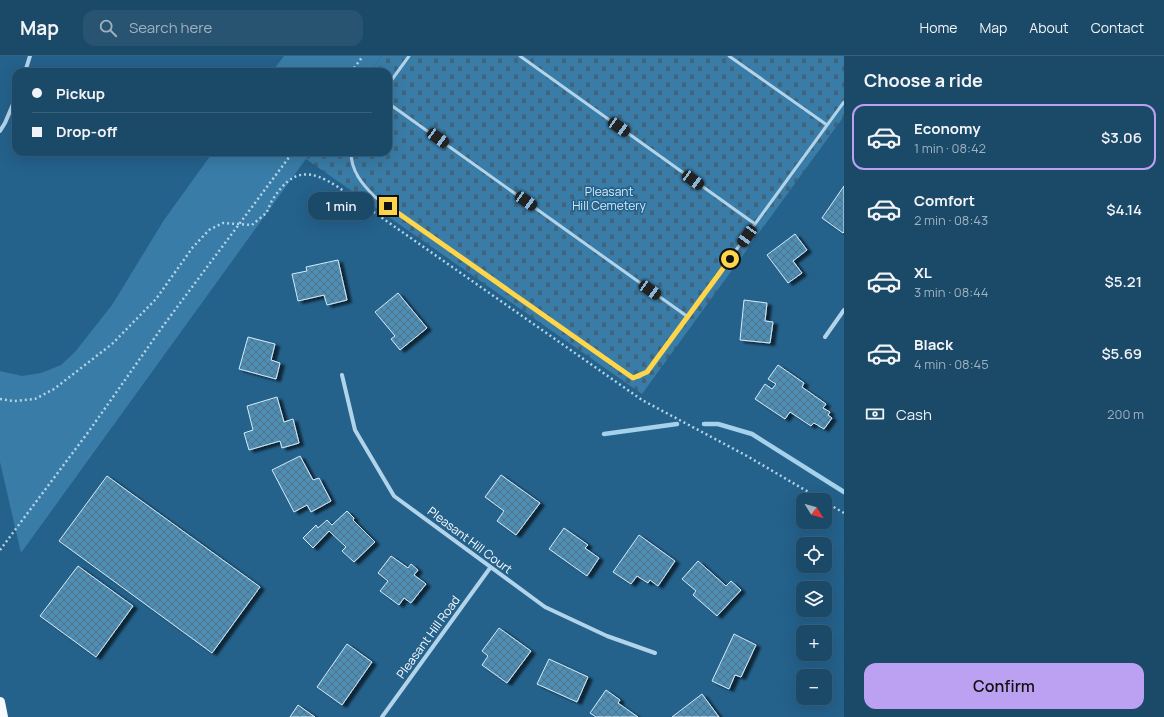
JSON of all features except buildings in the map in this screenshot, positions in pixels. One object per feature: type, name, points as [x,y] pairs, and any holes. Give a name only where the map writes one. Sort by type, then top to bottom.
[{"type":"main road","points":[[0,702],[3,717]]},
{"type":"street","points":[[26,68],[30,56]]},
{"type":"street","points":[[0,131],[12,106]]},
{"type":"street","points":[[825,337],[844,310]]},
{"type":"street","name":"Pleasant Hill Court","points":[[342,375],[355,430],[394,496],[545,607],[573,622],[655,653]]},
{"type":"street","name":"Pleasant Hill Road","points":[[382,717],[490,568]]},
{"type":"lane","points":[[392,79],[409,56]]},
{"type":"lane","points":[[520,56],[755,224]]},
{"type":"lane","points":[[729,56],[827,125]]},
{"type":"lane","points":[[351,156],[352,164],[356,175],[364,187],[376,197],[626,375],[633,378],[647,372],[844,102]]},
{"type":"lane","points":[[392,105],[688,317]]},
{"type":"path","points":[[354,68],[363,56]]},
{"type":"path","points":[[0,550],[89,431],[163,326],[290,156]]},
{"type":"path","points":[[0,399],[14,401],[35,399],[54,389],[112,344],[156,299],[193,247],[209,230],[223,223],[252,225],[266,212],[273,198],[288,181],[304,173],[322,176],[642,400],[747,456],[810,493]]},
{"type":"path","points":[[832,506],[844,513]]},
{"type":"green space","points":[[284,56],[382,56],[373,68],[275,68]]},
{"type":"green space","name":"Pleasant Hill Cemetery","points":[[382,56],[844,56],[844,116],[642,394],[306,159],[308,156],[392,156],[392,68],[373,68]]},
{"type":"green space","points":[[210,156],[308,156],[21,553],[0,462],[0,371],[22,376],[41,373],[61,365],[75,352],[112,305],[164,220]]},
{"type":"waterway","points":[[604,434],[677,424]]},
{"type":"waterway","points":[[704,424],[718,424],[752,434],[844,492]]},
{"type":"route","points":[[388,206],[626,375],[633,378],[639,377],[647,372],[730,259]]}]
